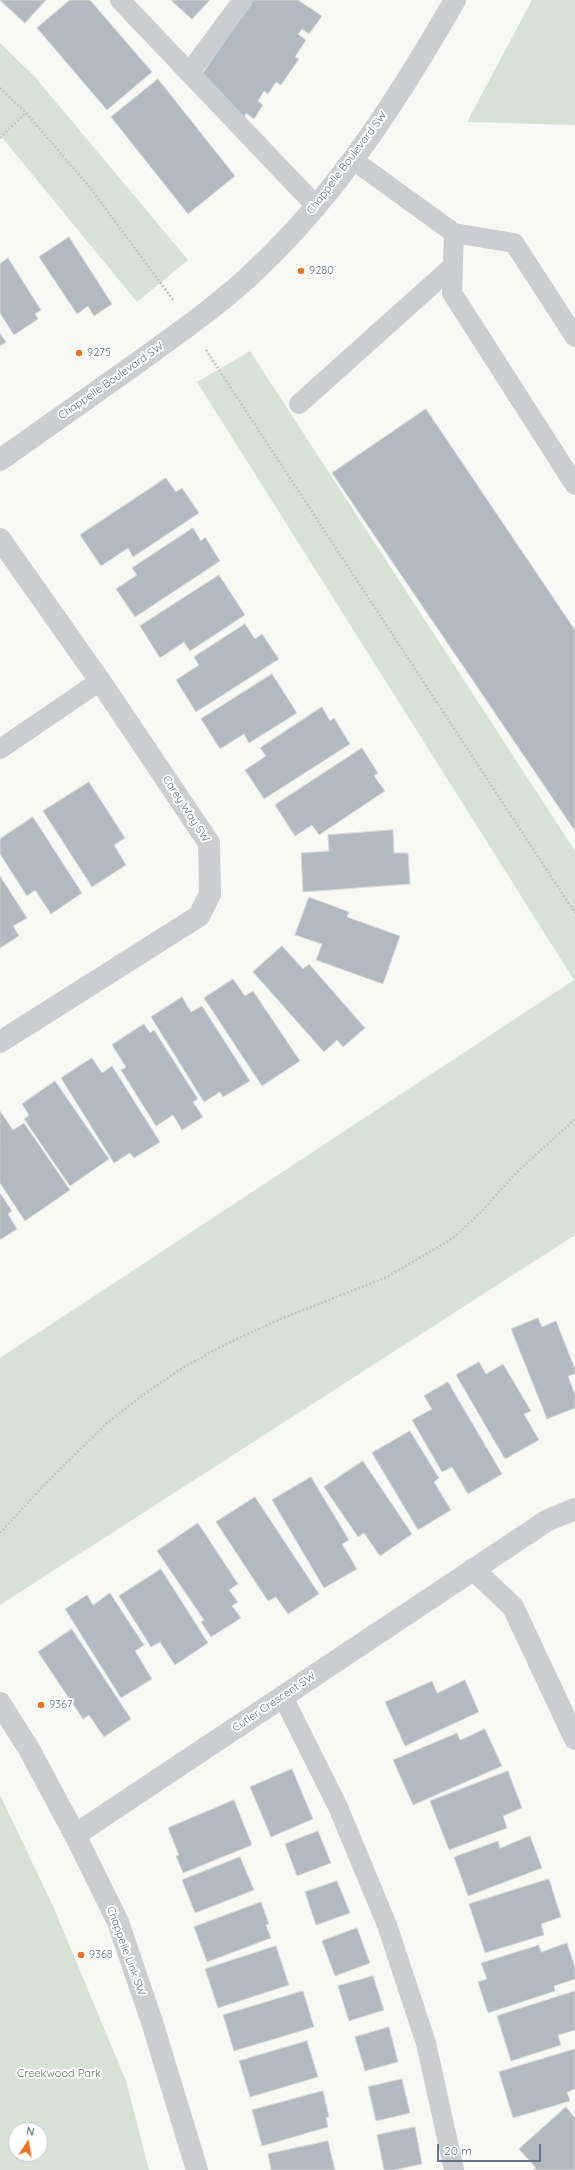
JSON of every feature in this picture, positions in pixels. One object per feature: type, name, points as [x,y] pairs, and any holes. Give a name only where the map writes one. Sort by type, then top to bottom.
[{"type":"street","name":"Chappelle Boulevard SW","points":[[0,460],[190,326],[259,268],[317,207],[353,160],[420,61],[455,0]]},
{"type":"street","name":"Carey Way SW","points":[[0,539],[100,681],[209,843],[210,894],[199,916],[0,1042]]},
{"type":"street","name":"Cutler Crescent SW","points":[[75,1835],[548,1520],[575,1509]]},
{"type":"street","points":[[473,1569],[513,1607],[575,1739]]},
{"type":"street","name":"Chappelle Link SW","points":[[0,1703],[29,1748],[75,1835],[118,1922],[164,2060],[197,2170]]},
{"type":"lane","points":[[120,0],[317,207]]},
{"type":"lane","points":[[190,73],[244,0]]},
{"type":"lane","points":[[353,160],[454,233],[514,243],[575,337]]},
{"type":"lane","points":[[454,233],[452,293],[575,486]]},
{"type":"lane","points":[[299,404],[453,266]]},
{"type":"lane","points":[[0,750],[100,681]]},
{"type":"lane","points":[[283,1696],[338,1807],[387,1926],[426,2043],[454,2170]]},
{"type":"path","points":[[0,88],[26,113],[88,185],[168,290]]},
{"type":"path","points":[[0,138],[26,113]]},
{"type":"path","points":[[209,355],[575,913]]},
{"type":"path","points":[[0,1533],[49,1480],[107,1423],[143,1395],[180,1369],[222,1346],[278,1320],[387,1277],[453,1238],[482,1211],[517,1172],[575,1119]]},
{"type":"green space","points":[[532,0],[575,0],[575,125],[467,122]]},
{"type":"green space","points":[[0,43],[35,77],[188,260],[137,302],[0,135]]},
{"type":"green space","points":[[250,351],[575,851],[575,1235],[0,1605],[0,1358],[574,980],[197,382]]},
{"type":"green space","name":"Creekwood Park","points":[[0,1795],[53,1906],[126,2081],[149,2170],[0,2170]]},
{"type":"building","points":[[0,0],[46,0],[25,23]]},
{"type":"building","points":[[70,0],[90,0],[152,72],[107,110],[37,28]]},
{"type":"building","points":[[171,0],[210,0],[192,19]]},
{"type":"building","points":[[253,0],[298,0],[322,16],[309,34],[302,29],[298,34],[306,40],[295,57],[299,59],[281,85],[276,82],[268,94],[264,91],[258,101],[263,105],[254,119],[246,113],[244,118],[198,80]]},
{"type":"building","points":[[158,79],[235,176],[188,214],[111,117]]},
{"type":"building","points":[[69,237],[112,304],[94,316],[88,306],[77,314],[39,257]]},
{"type":"building","points":[[8,258],[41,310],[35,314],[38,319],[14,335],[0,313],[0,264]]},
{"type":"building","points":[[0,333],[6,342],[0,346]]},
{"type":"building","points":[[426,409],[575,630],[575,831],[332,473]]},
{"type":"building","points":[[166,478],[176,492],[182,488],[199,513],[133,557],[128,548],[101,566],[80,535]]},
{"type":"building","points":[[193,528],[201,541],[205,537],[220,561],[135,617],[116,589],[137,575],[132,568]]},
{"type":"building","points":[[219,575],[245,615],[190,651],[184,642],[160,658],[140,626]]},
{"type":"building","points":[[245,624],[255,639],[262,634],[279,659],[196,712],[176,680],[199,665],[194,657]]},
{"type":"building","points":[[272,674],[297,713],[249,743],[244,734],[220,749],[201,719]]},
{"type":"building","points":[[322,707],[330,721],[334,718],[350,744],[264,799],[245,770],[266,756],[260,748]]},
{"type":"building","points":[[362,748],[378,773],[374,776],[385,791],[319,835],[312,825],[295,836],[275,805]]},
{"type":"building","points":[[89,782],[125,838],[114,845],[126,865],[92,887],[43,811]]},
{"type":"building","points":[[33,817],[82,893],[51,914],[35,890],[27,896],[0,854],[0,839]]},
{"type":"building","points":[[393,830],[394,853],[408,853],[410,884],[303,892],[301,853],[329,851],[328,835]]},
{"type":"building","points":[[0,876],[27,918],[13,926],[19,936],[0,948]]},
{"type":"building","points":[[309,897],[349,912],[347,917],[400,936],[383,984],[316,960],[322,944],[295,935]]},
{"type":"building","points":[[282,946],[303,969],[309,964],[365,1028],[343,1047],[337,1040],[324,1052],[253,972]]},
{"type":"building","points":[[233,979],[245,996],[253,991],[300,1061],[262,1086],[204,998]]},
{"type":"building","points":[[182,997],[191,1012],[202,1006],[250,1081],[223,1097],[220,1092],[204,1102],[151,1017]]},
{"type":"building","points":[[144,1024],[150,1033],[154,1030],[198,1099],[193,1102],[203,1117],[182,1130],[173,1115],[156,1126],[121,1070],[126,1067],[112,1045]]},
{"type":"building","points":[[92,1058],[102,1073],[112,1066],[160,1142],[134,1158],[130,1153],[114,1163],[61,1078]]},
{"type":"building","points":[[55,1081],[109,1159],[70,1186],[24,1119],[29,1115],[22,1104]]},
{"type":"building","points":[[0,1111],[13,1130],[24,1123],[70,1190],[25,1221],[0,1183]]},
{"type":"building","points":[[0,1193],[12,1211],[8,1214],[17,1229],[0,1240]]},
{"type":"building","points":[[538,1318],[542,1327],[556,1321],[575,1369],[575,1374],[568,1376],[575,1395],[575,1408],[547,1419],[511,1329]]},
{"type":"building","points":[[479,1362],[486,1374],[503,1364],[531,1411],[524,1414],[539,1440],[505,1459],[456,1375]]},
{"type":"building","points":[[448,1382],[502,1474],[468,1494],[452,1467],[442,1472],[412,1420],[432,1409],[424,1396]]},
{"type":"building","points":[[410,1431],[439,1478],[434,1482],[451,1510],[418,1530],[372,1453]]},
{"type":"building","points":[[363,1461],[412,1534],[380,1556],[364,1533],[358,1537],[324,1487]]},
{"type":"building","points":[[311,1477],[349,1540],[342,1544],[357,1569],[324,1588],[272,1500]]},
{"type":"building","points":[[255,1497],[319,1594],[288,1614],[276,1597],[268,1601],[216,1522]]},
{"type":"building","points":[[198,1523],[238,1584],[229,1590],[238,1602],[232,1606],[241,1618],[211,1637],[201,1622],[204,1620],[157,1551]]},
{"type":"building","points":[[161,1569],[208,1643],[175,1665],[160,1642],[151,1647],[119,1596]]},
{"type":"building","points":[[110,1593],[144,1645],[135,1651],[152,1679],[121,1698],[65,1609],[87,1595],[93,1605]]},
{"type":"building","points":[[72,1629],[131,1719],[104,1737],[89,1715],[83,1719],[38,1652]]},
{"type":"building","points":[[465,1680],[479,1712],[405,1746],[385,1702],[432,1681],[437,1693]]},
{"type":"building","points":[[485,1729],[502,1766],[413,1805],[393,1760],[457,1733],[460,1740]]},
{"type":"building","points":[[292,1769],[313,1819],[271,1837],[250,1787]]},
{"type":"building","points":[[508,1771],[522,1808],[503,1816],[507,1828],[449,1850],[430,1801]]},
{"type":"building","points":[[234,1800],[252,1845],[183,1873],[176,1856],[179,1855],[168,1828]]},
{"type":"building","points":[[318,1831],[331,1863],[297,1876],[285,1844]]},
{"type":"building","points":[[530,1836],[542,1868],[468,1896],[454,1857],[498,1841],[500,1848]]},
{"type":"building","points":[[240,1857],[254,1890],[195,1913],[182,1880]]},
{"type":"building","points":[[549,1879],[561,1917],[541,1924],[544,1935],[485,1953],[469,1904]]},
{"type":"building","points":[[337,1881],[350,1913],[316,1925],[305,1892]]},
{"type":"building","points":[[261,1902],[269,1924],[266,1925],[271,1938],[207,1962],[194,1927]]},
{"type":"building","points":[[357,1928],[370,1963],[335,1976],[322,1941]]},
{"type":"building","points":[[567,1943],[575,1967],[575,1979],[554,1986],[555,1991],[488,2013],[478,1982],[487,1979],[481,1963],[539,1945],[541,1952]]},
{"type":"building","points":[[276,1946],[289,1985],[218,2008],[205,1969]]},
{"type":"building","points":[[373,1976],[384,2010],[349,2021],[338,1986]]},
{"type":"building","points":[[303,1991],[314,2027],[234,2051],[223,2015]]},
{"type":"building","points":[[575,1991],[575,2030],[558,2035],[561,2045],[511,2061],[497,2016]]},
{"type":"building","points":[[389,2027],[398,2062],[365,2071],[355,2037]]},
{"type":"building","points":[[307,2041],[318,2077],[250,2097],[239,2061]]},
{"type":"building","points":[[575,2049],[575,2089],[567,2092],[570,2101],[513,2118],[499,2072]]},
{"type":"building","points":[[402,2079],[410,2113],[376,2121],[368,2087]]},
{"type":"building","points":[[323,2091],[329,2117],[326,2118],[328,2127],[262,2146],[252,2110]]},
{"type":"building","points":[[566,2107],[575,2118],[575,2170],[533,2170],[536,2168],[519,2149]]},
{"type":"building","points":[[415,2127],[422,2164],[394,2170],[384,2170],[377,2135]]},
{"type":"building","points":[[328,2141],[335,2170],[271,2170],[268,2154]]},
{"type":"place","name":"9280","points":[[301,271]]},
{"type":"place","name":"9275","points":[[79,353]]},
{"type":"place","name":"9367","points":[[41,1705]]},
{"type":"place","name":"9368","points":[[81,1955]]}]
